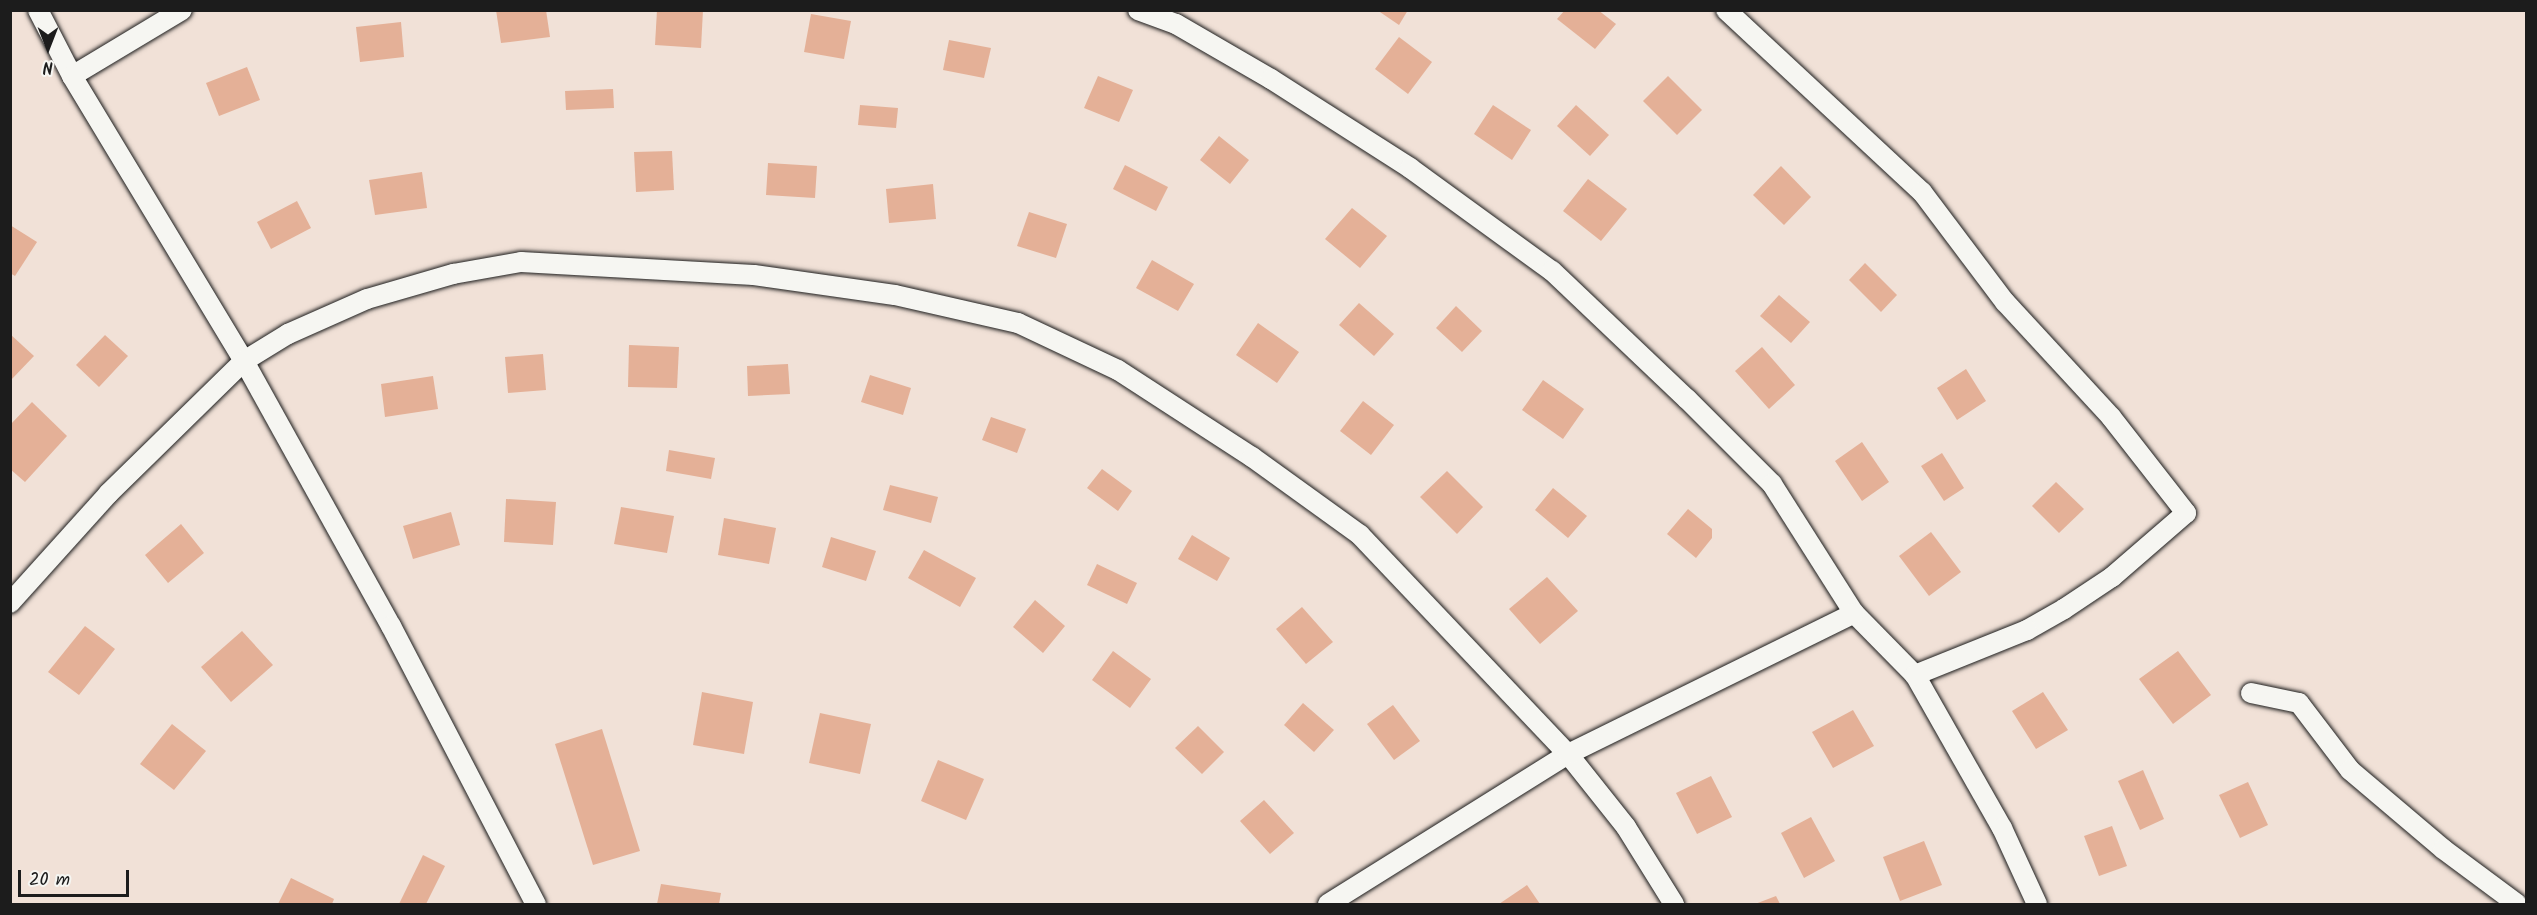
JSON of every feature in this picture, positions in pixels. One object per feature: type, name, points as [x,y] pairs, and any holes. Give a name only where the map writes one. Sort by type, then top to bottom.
[{"type":"lane","points":[[38,10],[72,76],[244,361],[391,626],[536,904]]},
{"type":"lane","points":[[72,76],[182,10]]},
{"type":"lane","points":[[1138,10],[1176,24],[1271,79],[1410,168],[1552,271],[1772,484],[1854,613],[1915,675],[2002,828],[2037,904]]},
{"type":"lane","points":[[1726,10],[1922,192],[2005,302],[2111,417],[2186,513],[2112,577],[2064,609],[2027,630],[1915,675]]},
{"type":"lane","points":[[10,603],[108,494],[244,361],[288,334],[367,300],[453,274],[521,262],[754,275],[895,295],[1018,323],[1118,370],[1252,457],[1360,536],[1568,754],[1626,827],[1674,904]]},
{"type":"lane","points":[[1328,904],[1568,754],[1854,613]]},
{"type":"lane","points":[[2251,693],[2299,704],[2350,770],[2443,849],[2517,904]]},
{"type":"building","points":[[496,10],[546,10],[550,37],[501,43]]},
{"type":"building","points":[[657,10],[703,10],[701,48],[655,45]]},
{"type":"building","points":[[1377,10],[1408,10],[1399,25]]},
{"type":"building","points":[[1565,10],[1598,10],[1616,24],[1595,49],[1557,19]]},
{"type":"building","points":[[811,14],[851,21],[844,59],[804,52]]},
{"type":"building","points":[[401,22],[404,57],[360,62],[356,27]]},
{"type":"building","points":[[1399,37],[1432,62],[1408,94],[1375,69]]},
{"type":"building","points":[[949,40],[991,48],[984,78],[943,70]]},
{"type":"building","points":[[247,67],[260,100],[219,116],[206,83]]},
{"type":"building","points":[[1098,76],[1133,90],[1119,122],[1084,108]]},
{"type":"building","points":[[1668,76],[1702,110],[1677,135],[1643,101]]},
{"type":"building","points":[[613,89],[614,108],[566,110],[565,91]]},
{"type":"building","points":[[860,105],[898,108],[896,128],[858,125]]},
{"type":"building","points":[[1493,105],[1531,130],[1512,160],[1474,134]]},
{"type":"building","points":[[1576,105],[1609,135],[1590,156],[1557,126]]},
{"type":"building","points":[[1219,136],[1249,160],[1230,184],[1200,160]]},
{"type":"building","points":[[672,151],[674,190],[636,192],[634,152]]},
{"type":"building","points":[[768,163],[817,166],[815,198],[766,195]]},
{"type":"building","points":[[1125,165],[1168,187],[1156,211],[1113,189]]},
{"type":"building","points":[[1781,166],[1811,197],[1784,225],[1753,195]]},
{"type":"building","points":[[422,172],[427,208],[375,215],[369,180]]},
{"type":"building","points":[[1588,179],[1627,209],[1601,241],[1563,211]]},
{"type":"building","points":[[933,184],[936,219],[889,223],[886,189]]},
{"type":"building","points":[[297,201],[311,228],[271,249],[257,222]]},
{"type":"building","points":[[1352,208],[1387,236],[1360,268],[1325,239]]},
{"type":"building","points":[[1029,212],[1067,224],[1056,258],[1017,246]]},
{"type":"building","points":[[10,225],[37,242],[15,276],[10,273]]},
{"type":"building","points":[[1152,260],[1194,284],[1178,311],[1136,288]]},
{"type":"building","points":[[1865,263],[1897,295],[1881,312],[1849,280]]},
{"type":"building","points":[[1779,295],[1810,322],[1791,343],[1760,316]]},
{"type":"building","points":[[1359,303],[1394,334],[1374,356],[1339,325]]},
{"type":"building","points":[[1456,306],[1482,331],[1462,352],[1436,328]]},
{"type":"building","points":[[1258,323],[1299,352],[1277,383],[1236,355]]},
{"type":"building","points":[[10,334],[34,356],[10,381]]},
{"type":"building","points":[[105,335],[128,356],[99,387],[76,365]]},
{"type":"building","points":[[629,345],[679,347],[677,388],[628,387]]},
{"type":"building","points":[[1762,347],[1795,385],[1769,409],[1735,371]]},
{"type":"building","points":[[543,354],[546,390],[508,393],[505,357]]},
{"type":"building","points":[[788,364],[790,394],[748,396],[747,366]]},
{"type":"building","points":[[1966,369],[1986,401],[1957,420],[1937,388]]},
{"type":"building","points":[[870,375],[911,388],[903,415],[861,402]]},
{"type":"building","points":[[433,376],[438,409],[385,417],[381,384]]},
{"type":"building","points":[[1543,380],[1584,409],[1563,439],[1522,410]]},
{"type":"building","points":[[1363,401],[1394,425],[1371,455],[1340,431]]},
{"type":"building","points":[[32,402],[67,436],[25,482],[10,469],[10,425]]},
{"type":"building","points":[[991,417],[1026,429],[1017,453],[982,440]]},
{"type":"building","points":[[1862,442],[1889,482],[1862,501],[1835,461]]},
{"type":"building","points":[[669,450],[715,458],[711,479],[666,471]]},
{"type":"building","points":[[1942,453],[1964,488],[1944,501],[1921,466]]},
{"type":"building","points":[[1102,469],[1132,491],[1118,511],[1087,488]]},
{"type":"building","points":[[1447,471],[1483,507],[1457,534],[1420,497]]},
{"type":"building","points":[[2056,482],[2084,509],[2059,533],[2032,506]]},
{"type":"building","points":[[890,485],[938,497],[931,523],[883,510]]},
{"type":"building","points":[[1553,488],[1587,516],[1568,538],[1535,510]]},
{"type":"building","points":[[506,499],[556,502],[553,545],[504,542]]},
{"type":"building","points":[[621,507],[674,516],[667,553],[614,544]]},
{"type":"building","points":[[1688,509],[1712,529],[1712,538],[1696,558],[1667,534]]},
{"type":"building","points":[[451,512],[460,545],[413,559],[403,526]]},
{"type":"building","points":[[724,518],[776,528],[769,564],[718,555]]},
{"type":"building","points":[[181,524],[204,553],[168,583],[145,555]]},
{"type":"building","points":[[1931,532],[1961,572],[1929,596],[1899,556]]},
{"type":"building","points":[[1192,535],[1230,558],[1217,581],[1178,559]]},
{"type":"building","points":[[831,537],[876,551],[866,581],[822,567]]},
{"type":"building","points":[[924,550],[976,578],[960,607],[908,578]]},
{"type":"building","points":[[1097,564],[1137,583],[1127,604],[1087,585]]},
{"type":"building","points":[[1547,577],[1578,611],[1540,644],[1509,609]]},
{"type":"building","points":[[1035,600],[1065,626],[1043,653],[1013,627]]},
{"type":"building","points":[[1302,607],[1333,642],[1306,664],[1276,629]]},
{"type":"building","points":[[85,626],[115,649],[79,695],[48,672]]},
{"type":"building","points":[[242,631],[273,665],[231,702],[201,667]]},
{"type":"building","points":[[1113,651],[1151,679],[1130,708],[1092,680]]},
{"type":"building","points":[[2178,651],[2211,695],[2173,724],[2139,679]]},
{"type":"building","points":[[702,692],[753,702],[744,754],[693,745]]},
{"type":"building","points":[[2043,692],[2068,730],[2036,749],[2012,711]]},
{"type":"building","points":[[1303,703],[1334,730],[1314,752],[1284,725]]},
{"type":"building","points":[[1393,705],[1420,741],[1394,760],[1367,724]]},
{"type":"building","points":[[1853,710],[1874,746],[1833,768],[1812,732]]},
{"type":"building","points":[[820,713],[871,724],[860,774],[809,763]]},
{"type":"building","points":[[172,724],[206,751],[174,790],[140,764]]},
{"type":"building","points":[[1198,726],[1224,752],[1202,774],[1175,748]]},
{"type":"building","points":[[602,729],[640,851],[593,865],[555,744]]},
{"type":"building","points":[[938,760],[984,779],[966,820],[921,801]]},
{"type":"building","points":[[2143,770],[2164,819],[2140,830],[2118,781]]},
{"type":"building","points":[[1711,776],[1732,817],[1697,834],[1676,793]]},
{"type":"building","points":[[2248,782],[2268,825],[2240,838],[2219,795]]},
{"type":"building","points":[[1264,800],[1294,833],[1270,854],[1240,821]]},
{"type":"building","points":[[1811,817],[1835,861],[1804,878],[1781,833]]},
{"type":"building","points":[[2112,826],[2127,866],[2099,876],[2084,836]]},
{"type":"building","points":[[1924,841],[1942,885],[1900,901],[1883,857]]},
{"type":"building","points":[[423,855],[445,866],[426,904],[399,904]]},
{"type":"building","points":[[291,878],[334,899],[332,904],[278,904]]},
{"type":"building","points":[[661,884],[721,893],[719,904],[657,904]]},
{"type":"building","points":[[1527,885],[1540,904],[1499,904]]},
{"type":"building","points":[[1776,896],[1780,904],[1755,904]]}]
